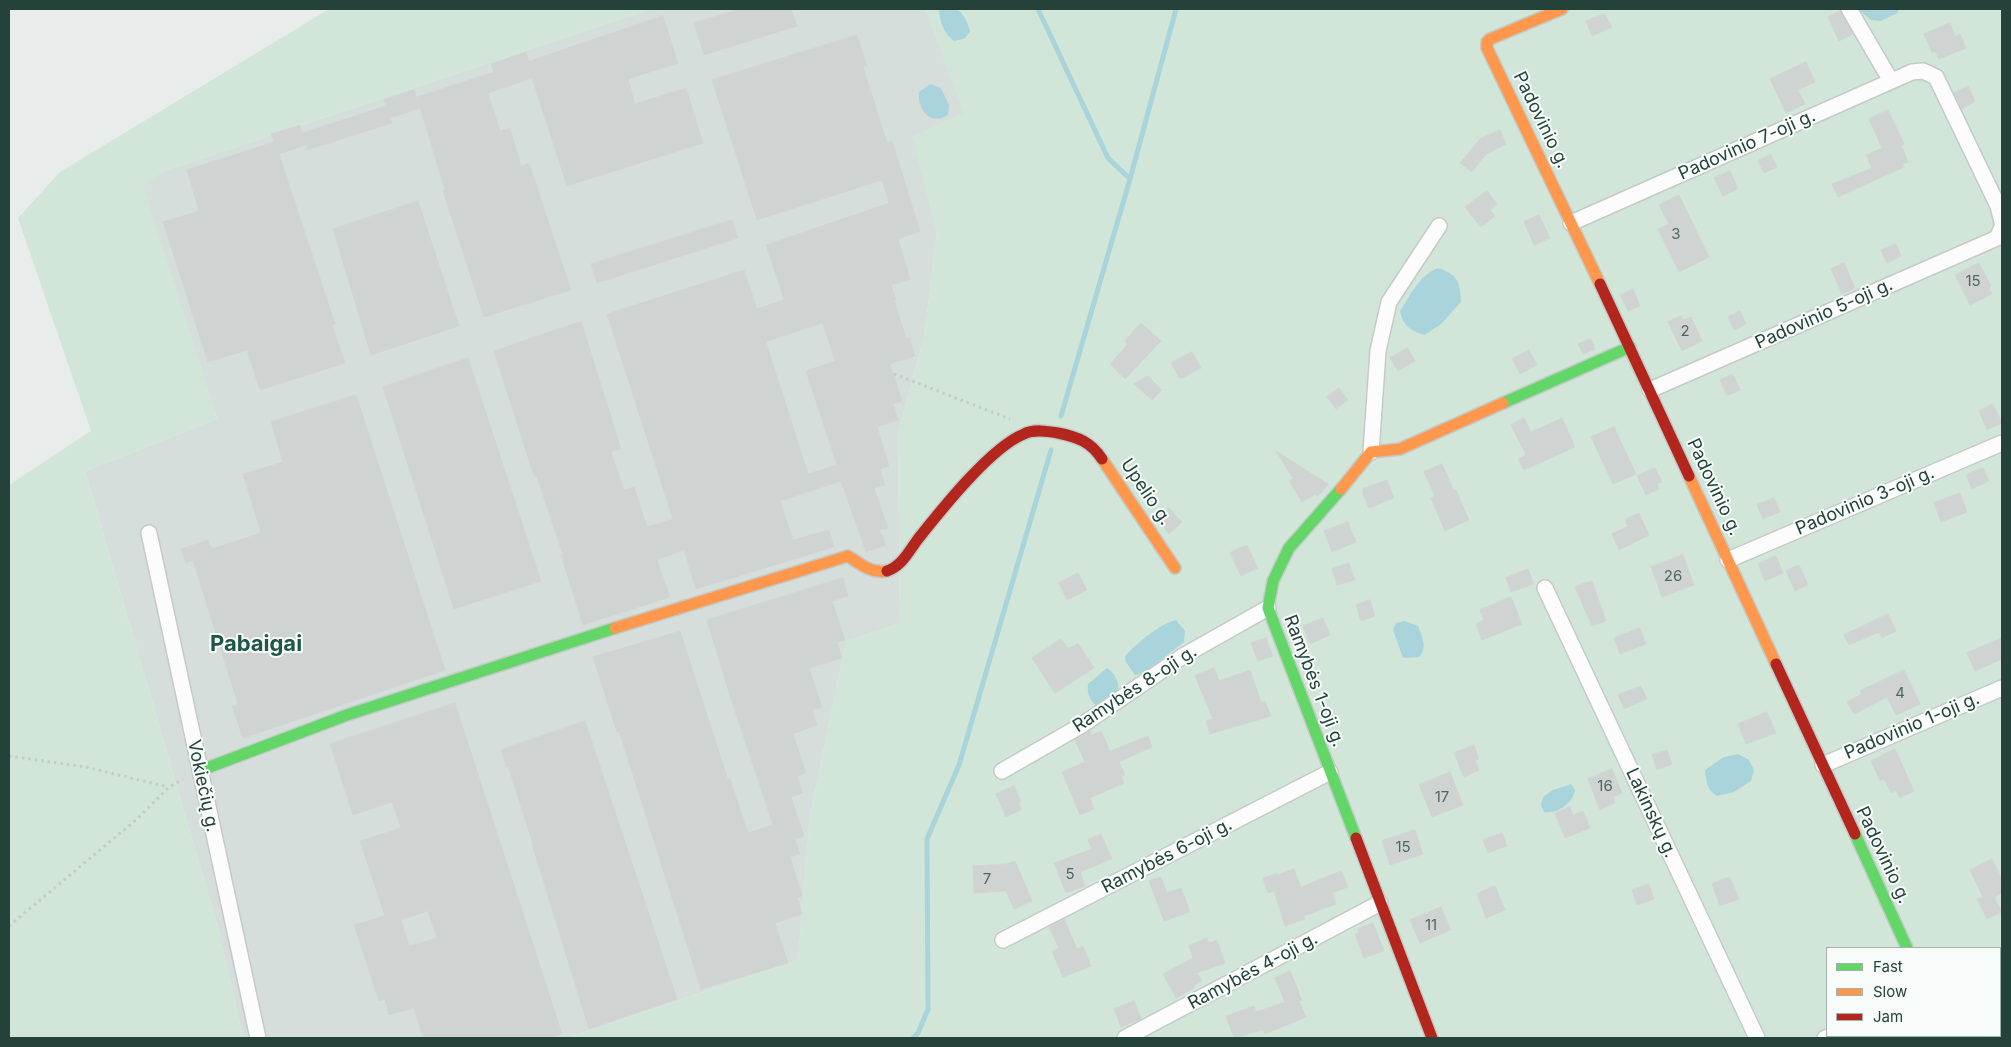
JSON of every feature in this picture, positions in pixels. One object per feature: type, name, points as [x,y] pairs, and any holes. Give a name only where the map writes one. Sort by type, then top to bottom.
[{"type":"street","name":"Padovinio g.","points":[[1562,9],[1490,39],[1487,42],[1487,48],[1630,347],[1907,947]]},
{"type":"street","points":[[1849,9],[1891,81]]},
{"type":"street","name":"Padovinio 7-oji g.","points":[[1571,224],[1891,81],[1912,72],[1923,71],[1936,77],[1998,206],[2002,222]]},
{"type":"street","points":[[1439,226],[1388,302],[1378,351],[1372,452],[1400,448],[1630,347]]},
{"type":"street","name":"Padovinio 5-oji g.","points":[[1650,390],[2000,233]]},
{"type":"street","name":"Upelio g.","points":[[1024,433],[1041,430],[1083,439],[1094,446],[1175,568]]},
{"type":"street","points":[[200,771],[348,716],[683,606],[848,556],[872,571],[885,572],[896,568],[927,528],[979,469],[1008,443],[1024,433]]},
{"type":"street","name":"Padovinio 3-oji g.","points":[[1728,560],[2002,443]]},
{"type":"street","name":"Ramybės 1-oji g.","points":[[1372,452],[1289,548],[1272,581],[1268,608],[1432,1038]]},
{"type":"street","name":"Vokiečių g.","points":[[149,533],[258,1038]]},
{"type":"street","name":"Lakinskų g.","points":[[1545,588],[1757,1038]]},
{"type":"street","name":"Ramybės 8-oji g.","points":[[1002,770],[1082,724],[1183,656],[1268,608]]},
{"type":"street","name":"Padovinio 1-oji g.","points":[[1822,765],[2002,688]]},
{"type":"street","name":"Ramybės 6-oji g.","points":[[1003,940],[1330,772]]},
{"type":"street","name":"Ramybės 4-oji g.","points":[[1125,1038],[1380,903]]},
{"type":"path","points":[[894,374],[1017,421],[1024,433]]},
{"type":"path","points":[[9,756],[86,767],[168,787]]},
{"type":"path","points":[[9,926],[137,819],[168,787],[200,771]]},
{"type":"shaded area","points":[[651,9],[926,9],[964,113],[913,137],[937,232],[924,338],[898,432],[900,623],[846,641],[810,816],[798,960],[567,1038],[243,1038],[218,928],[85,471],[217,419],[142,185],[163,171]]},
{"type":"green space","points":[[329,9],[651,9],[163,171],[143,185],[217,419],[85,471],[218,928],[243,1038],[9,1038],[9,485],[91,431],[18,218],[60,172]]},
{"type":"green space","points":[[926,9],[939,9],[943,27],[947,35],[954,41],[960,12],[955,9],[2002,9],[2002,1038],[567,1038],[798,960],[810,816],[846,641],[900,623],[898,432],[924,338],[937,232],[912,137],[963,113]]},
{"type":"water","points":[[953,8],[963,15],[970,32],[964,39],[954,41],[947,35],[941,23],[939,9]]},
{"type":"water","points":[[1858,9],[1899,9],[1897,13],[1881,21],[1871,20]]},
{"type":"water","points":[[930,84],[941,88],[949,105],[948,115],[942,118],[936,119],[931,117],[926,114],[920,105],[919,92]]},
{"type":"water","points":[[1438,268],[1450,273],[1457,280],[1461,302],[1440,325],[1424,335],[1405,324],[1400,311],[1421,280],[1431,271]]},
{"type":"water","points":[[1176,620],[1185,631],[1184,642],[1145,672],[1135,675],[1126,662],[1125,656],[1156,630]]},
{"type":"water","points":[[1405,621],[1418,626],[1424,646],[1419,657],[1403,658],[1393,630],[1396,623]]},
{"type":"water","points":[[1107,668],[1116,678],[1118,691],[1097,706],[1089,696],[1088,684]]},
{"type":"water","points":[[1738,754],[1749,760],[1754,770],[1751,781],[1734,792],[1717,796],[1709,788],[1705,770],[1724,757]]},
{"type":"water","points":[[1571,784],[1575,790],[1568,803],[1554,811],[1544,812],[1541,805],[1543,797],[1553,790]]},
{"type":"building","points":[[741,9],[791,9],[797,26],[704,55],[694,23]]},
{"type":"building","points":[[1840,11],[1853,34],[1839,41],[1828,17]]},
{"type":"building","points":[[1605,14],[1612,27],[1592,36],[1586,21]]},
{"type":"building","points":[[663,16],[678,63],[628,79],[635,104],[686,88],[703,143],[567,186],[532,78],[488,93],[500,131],[510,128],[521,166],[529,163],[571,290],[484,317],[443,191],[445,190],[417,97],[494,72],[491,64],[526,52],[529,61]]},
{"type":"building","points":[[1950,23],[1955,36],[1960,34],[1966,48],[1939,59],[1935,51],[1932,53],[1924,34]]},
{"type":"building","points":[[857,35],[867,66],[863,67],[887,143],[892,141],[920,231],[898,239],[910,279],[891,285],[906,338],[909,337],[915,356],[890,364],[902,401],[893,404],[898,420],[877,427],[889,466],[880,469],[885,485],[874,488],[888,528],[880,530],[886,545],[866,552],[841,481],[780,501],[793,540],[829,530],[834,547],[696,589],[684,550],[657,560],[670,597],[583,625],[561,555],[563,555],[537,477],[534,476],[494,351],[581,321],[621,449],[611,452],[624,490],[634,487],[647,527],[673,519],[607,314],[744,270],[757,309],[783,300],[766,245],[889,203],[882,180],[757,220],[712,80]],"holes":[[[823,323],[835,361],[806,371],[837,465],[808,474],[766,342]]]},
{"type":"building","points":[[1806,62],[1815,82],[1798,90],[1805,104],[1786,113],[1770,79]]},
{"type":"building","points":[[1968,86],[1975,101],[1962,109],[1954,93]]},
{"type":"building","points":[[414,90],[420,108],[390,118],[392,123],[307,150],[306,145],[279,154],[335,324],[332,325],[345,363],[260,390],[247,350],[208,362],[163,222],[199,211],[187,170],[274,142],[271,134],[300,125],[302,133],[386,106],[384,100]]},
{"type":"building","points":[[1888,110],[1904,144],[1901,145],[1908,162],[1902,164],[1904,167],[1838,197],[1832,184],[1872,168],[1866,155],[1882,148],[1869,119]]},
{"type":"building","points":[[1500,130],[1506,144],[1486,154],[1472,172],[1460,163],[1480,139]]},
{"type":"building","points":[[1771,155],[1777,167],[1764,173],[1758,161]]},
{"type":"building","points":[[1730,171],[1738,189],[1723,196],[1714,178]]},
{"type":"building","points":[[1487,191],[1497,204],[1490,210],[1495,216],[1481,227],[1465,207]]},
{"type":"building","points":[[1679,195],[1709,257],[1679,272],[1658,229],[1669,224],[1659,205]]},
{"type":"building","points":[[418,201],[459,326],[371,355],[333,229]]},
{"type":"building","points":[[1539,215],[1550,238],[1534,245],[1524,222]]},
{"type":"building","points":[[732,220],[738,238],[597,283],[591,264]]},
{"type":"building","points":[[1896,244],[1901,256],[1887,263],[1881,250]]},
{"type":"building","points":[[1844,263],[1855,288],[1842,294],[1831,269]]},
{"type":"building","points":[[1979,263],[1991,286],[1989,288],[1992,294],[1970,305],[1955,275]]},
{"type":"building","points":[[1633,289],[1640,306],[1628,311],[1620,295]]},
{"type":"building","points":[[1740,311],[1746,324],[1734,330],[1728,317]]},
{"type":"building","points":[[1681,316],[1683,320],[1691,317],[1702,341],[1682,351],[1668,322]]},
{"type":"building","points":[[1141,323],[1161,341],[1125,379],[1110,364],[1128,344],[1125,341]]},
{"type":"building","points":[[1591,339],[1595,349],[1583,354],[1578,344]]},
{"type":"building","points":[[1408,348],[1415,361],[1398,371],[1390,358]]},
{"type":"building","points":[[1529,350],[1537,365],[1520,374],[1512,359]]},
{"type":"building","points":[[1192,352],[1201,368],[1180,379],[1171,363]]},
{"type":"building","points":[[468,358],[541,581],[454,609],[383,387]]},
{"type":"building","points":[[1733,374],[1740,390],[1727,396],[1720,380]]},
{"type":"building","points":[[1148,376],[1162,390],[1152,400],[1134,384]]},
{"type":"building","points":[[1339,388],[1348,400],[1336,409],[1327,397]]},
{"type":"building","points":[[356,395],[445,670],[243,738],[232,706],[238,704],[193,560],[186,563],[181,549],[208,540],[211,549],[261,533],[243,474],[283,462],[271,422]]},
{"type":"building","points":[[1993,404],[2002,423],[1987,430],[1979,411]]},
{"type":"building","points":[[1524,418],[1531,432],[1562,418],[1575,447],[1524,470],[1518,459],[1526,455],[1511,425]]},
{"type":"building","points":[[1614,427],[1636,474],[1613,484],[1591,437]]},
{"type":"building","points":[[1276,451],[1329,484],[1317,496],[1316,494],[1302,502],[1289,481],[1293,479]]},
{"type":"building","points":[[1442,464],[1469,520],[1445,531],[1431,498],[1435,496],[1424,472]]},
{"type":"building","points":[[1655,468],[1662,482],[1657,484],[1659,489],[1646,495],[1637,476]]},
{"type":"building","points":[[1983,468],[1989,481],[1972,489],[1966,475]]},
{"type":"building","points":[[1387,480],[1394,498],[1369,508],[1363,494],[1363,489]]},
{"type":"building","points":[[1960,493],[1967,512],[1941,522],[1934,503]]},
{"type":"building","points":[[1774,498],[1780,512],[1763,519],[1757,505]]},
{"type":"building","points":[[1169,508],[1182,522],[1169,534],[1158,519]]},
{"type":"building","points":[[1639,513],[1649,535],[1619,550],[1612,534],[1628,526],[1625,520]]},
{"type":"building","points":[[1348,522],[1356,542],[1332,552],[1324,531]]},
{"type":"building","points":[[1247,545],[1258,568],[1241,576],[1230,553]]},
{"type":"building","points":[[1683,555],[1694,585],[1662,597],[1651,567]]},
{"type":"building","points":[[1776,556],[1783,573],[1765,581],[1758,564]]},
{"type":"building","points":[[1349,563],[1355,580],[1337,585],[1332,569]]},
{"type":"building","points":[[1799,565],[1808,585],[1795,591],[1786,571]]},
{"type":"building","points":[[1528,569],[1534,584],[1511,592],[1506,578]]},
{"type":"building","points":[[1078,573],[1087,590],[1067,600],[1059,583]]},
{"type":"building","points":[[843,578],[848,596],[832,601],[845,640],[837,642],[842,658],[809,668],[822,707],[812,710],[817,725],[793,734],[806,773],[797,776],[803,793],[791,797],[804,836],[795,839],[800,854],[790,857],[802,896],[797,898],[802,914],[775,923],[788,963],[701,989],[619,731],[617,732],[593,657],[680,631],[728,780],[730,779],[748,833],[773,825],[707,620]]},
{"type":"building","points":[[1592,581],[1606,621],[1592,626],[1575,587]]},
{"type":"building","points":[[1511,597],[1522,624],[1482,640],[1476,624],[1484,620],[1480,610]]},
{"type":"building","points":[[1370,600],[1375,616],[1361,621],[1356,605]]},
{"type":"building","points":[[1888,614],[1896,631],[1882,638],[1879,632],[1849,645],[1844,635]]},
{"type":"building","points":[[1323,618],[1330,635],[1310,644],[1303,626]]},
{"type":"building","points":[[1640,628],[1646,644],[1620,654],[1614,638]]},
{"type":"building","points":[[1266,638],[1273,656],[1258,661],[1251,643]]},
{"type":"building","points":[[2002,638],[2002,659],[1975,671],[1967,653]]},
{"type":"building","points":[[1061,639],[1068,649],[1078,643],[1094,668],[1055,693],[1032,658]]},
{"type":"building","points":[[1214,668],[1219,681],[1250,670],[1261,702],[1265,701],[1271,716],[1210,734],[1206,721],[1213,719],[1195,676]]},
{"type":"building","points":[[1904,670],[1920,704],[1896,715],[1887,697],[1854,714],[1847,702],[1862,694],[1860,691]]},
{"type":"building","points":[[1641,686],[1647,699],[1624,709],[1618,695]]},
{"type":"building","points":[[455,703],[562,1034],[550,1038],[423,1038],[414,1008],[389,1015],[385,999],[379,1001],[354,925],[385,916],[360,841],[401,828],[392,802],[353,815],[330,744]],"holes":[[[428,911],[437,938],[409,946],[401,920]]]},
{"type":"building","points":[[1767,712],[1776,733],[1746,744],[1738,724]]},
{"type":"building","points":[[585,721],[677,999],[589,1029],[533,844],[501,750]]},
{"type":"building","points":[[1090,731],[1092,735],[1101,731],[1110,751],[1148,736],[1152,747],[1119,762],[1125,775],[1121,776],[1124,783],[1090,798],[1094,809],[1080,815],[1062,772],[1085,762],[1075,740]]},
{"type":"building","points":[[1474,745],[1479,759],[1475,760],[1479,770],[1464,777],[1454,753]]},
{"type":"building","points":[[1895,749],[1914,791],[1900,798],[1896,790],[1891,793],[1884,779],[1880,781],[1871,761]]},
{"type":"building","points":[[1667,750],[1672,764],[1657,770],[1652,755]]},
{"type":"building","points":[[1612,769],[1622,793],[1613,797],[1615,803],[1600,810],[1588,779]]},
{"type":"building","points":[[1450,772],[1463,805],[1432,817],[1419,785]]},
{"type":"building","points":[[1014,786],[1021,802],[1019,803],[1021,810],[1006,817],[996,794]]},
{"type":"building","points":[[1570,807],[1573,815],[1583,811],[1590,828],[1565,838],[1555,813]]},
{"type":"building","points":[[1415,830],[1423,854],[1390,865],[1382,841]]},
{"type":"building","points":[[1502,833],[1507,846],[1488,853],[1483,840]]},
{"type":"building","points":[[1101,834],[1112,859],[1080,872],[1085,886],[1066,893],[1054,863],[1092,849],[1088,840]]},
{"type":"building","points":[[1992,859],[2002,879],[2002,893],[1994,897],[2002,912],[1987,919],[1977,899],[1983,897],[1970,870]]},
{"type":"building","points":[[1015,861],[1032,901],[1014,909],[1006,891],[974,893],[973,866],[1007,864]]},
{"type":"building","points":[[1294,869],[1301,887],[1341,871],[1348,887],[1332,893],[1336,904],[1304,916],[1305,919],[1285,926],[1274,891],[1268,893],[1263,878]]},
{"type":"building","points":[[1161,877],[1167,893],[1181,888],[1190,912],[1164,921],[1149,881]]},
{"type":"building","points":[[1730,877],[1739,899],[1720,906],[1712,884]]},
{"type":"building","points":[[1649,884],[1654,899],[1637,905],[1632,890]]},
{"type":"building","points":[[1495,886],[1505,910],[1486,918],[1477,894]]},
{"type":"building","points":[[1441,907],[1451,930],[1420,943],[1410,920]]},
{"type":"building","points":[[1064,919],[1077,949],[1083,946],[1091,966],[1063,977],[1052,951],[1059,948],[1049,927]]},
{"type":"building","points":[[1373,923],[1384,951],[1364,958],[1355,934],[1359,933],[1358,929]]},
{"type":"building","points":[[1207,938],[1209,943],[1217,940],[1225,963],[1197,973],[1202,981],[1176,998],[1163,974],[1193,958],[1189,946]]},
{"type":"building","points":[[1290,971],[1302,1000],[1299,1001],[1306,1017],[1265,1034],[1263,1030],[1234,1038],[1226,1016],[1254,1006],[1256,1012],[1285,1002],[1275,978]]},
{"type":"building","points":[[1134,1001],[1141,1019],[1121,1027],[1114,1009]]},
{"type":"waterway","points":[[1038,9],[1108,158],[1130,179]]},
{"type":"waterway","points":[[1061,416],[1130,179],[1176,9]]},
{"type":"waterway","points":[[913,1038],[918,1033],[928,1009],[927,839],[959,765],[1051,450]]},
{"type":"traffic: fast","points":[[1503,403],[1630,347]]},
{"type":"traffic: fast","points":[[1341,489],[1289,548],[1273,581],[1268,608],[1356,838]]},
{"type":"traffic: fast","points":[[199,771],[347,715],[615,628]]},
{"type":"traffic: fast","points":[[1855,834],[1907,947]]},
{"type":"traffic: slow","points":[[1562,9],[1490,39],[1487,42],[1487,48],[1600,284]]},
{"type":"traffic: slow","points":[[1341,489],[1371,452],[1400,449],[1503,403]]},
{"type":"traffic: slow","points":[[1102,459],[1175,568]]},
{"type":"traffic: slow","points":[[1689,476],[1776,664]]},
{"type":"traffic: slow","points":[[615,628],[848,556],[871,570],[887,571]]},
{"type":"traffic: jam","points":[[1600,284],[1689,476]]},
{"type":"traffic: jam","points":[[887,571],[901,562],[967,480],[997,452],[1024,434],[1032,431],[1041,431],[1072,436],[1089,444],[1102,459]]},
{"type":"traffic: jam","points":[[1776,664],[1855,834]]},
{"type":"traffic: jam","points":[[1356,838],[1432,1038]]},
{"type":"district","name":"Pabaigai","points":[[256,644]]}]
